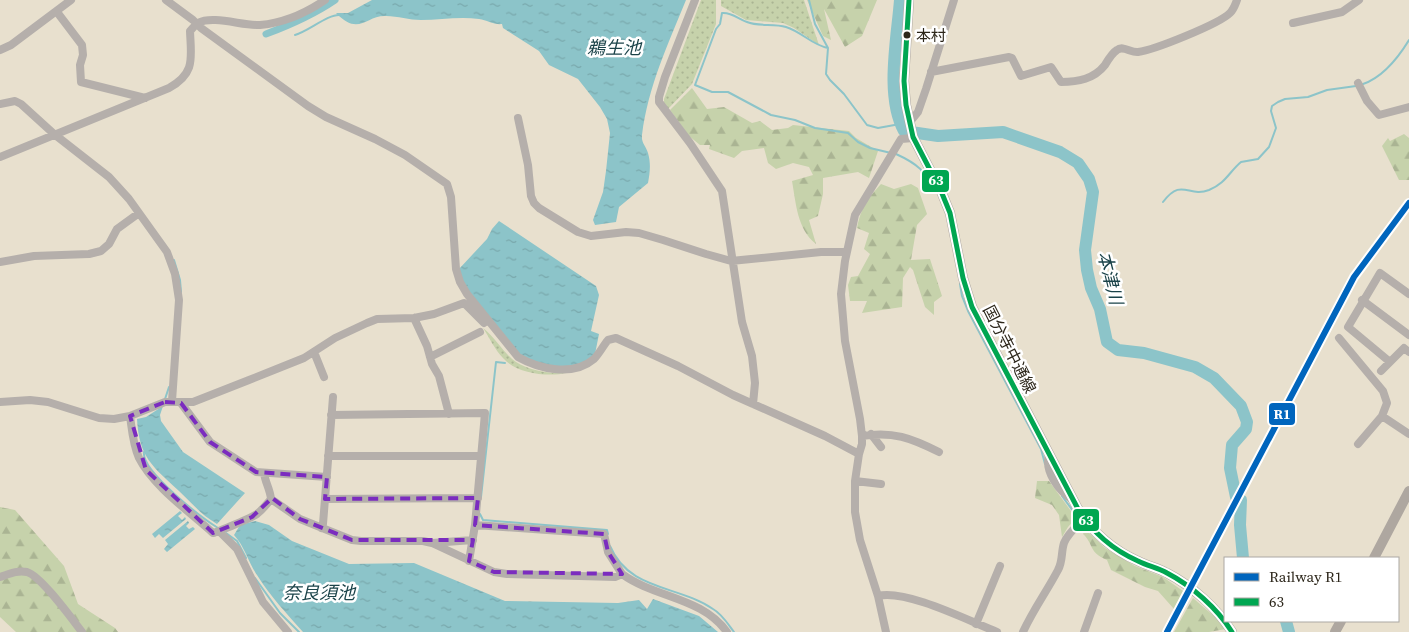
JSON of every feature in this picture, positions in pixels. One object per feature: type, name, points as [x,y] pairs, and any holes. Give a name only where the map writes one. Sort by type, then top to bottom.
[{"type":"main road","name":"国分寺中通線","points":[[910,0],[904,81],[909,124],[913,137],[941,191],[950,213],[963,278],[972,307],[1084,519],[1109,545],[1138,562],[1166,572],[1181,581],[1213,608],[1224,622]]},
{"type":"main road","points":[[1375,557],[1409,491]]},
{"type":"main road","name":"国分寺中通線","points":[[1224,622],[1232,632]]},
{"type":"street","points":[[0,50],[11,45],[71,0]]},
{"type":"street","points":[[166,0],[308,106],[326,117],[375,139],[404,155],[447,184],[451,197],[458,275],[467,294],[518,358],[552,369],[568,369],[583,366],[594,358],[608,340],[616,338],[859,454]]},
{"type":"street","points":[[0,156],[180,82],[188,71],[192,59],[190,31],[197,24],[204,21],[258,25],[276,23],[315,7],[325,0]]},
{"type":"street","points":[[695,0],[665,77],[659,102],[690,143],[722,191],[731,261],[742,322],[752,356],[755,382],[753,404]]},
{"type":"street","points":[[909,124],[918,112],[954,0]]},
{"type":"street","points":[[931,72],[1009,57],[1012,58],[1022,76],[1051,67],[1061,82],[1072,82],[1094,76],[1117,49],[1123,48],[1136,52],[1151,48],[1216,22],[1228,15],[1234,8],[1237,0]]},
{"type":"street","points":[[1293,22],[1342,12],[1359,0]]},
{"type":"street","points":[[56,12],[82,45],[81,82],[145,98]]},
{"type":"street","points":[[1358,85],[1367,101],[1380,115],[1409,107]]},
{"type":"street","points":[[0,104],[15,102],[21,104],[54,134],[109,178],[129,199],[166,252],[175,274],[180,300],[172,402]]},
{"type":"street","points":[[518,118],[528,166],[531,196],[534,203],[578,232],[591,236],[626,232],[639,233],[731,261],[821,252],[846,252]]},
{"type":"street","points":[[886,632],[878,596],[860,540],[855,512],[855,481],[862,436],[845,341],[842,283],[846,252],[855,215],[901,138],[913,137]]},
{"type":"street","points":[[0,262],[34,256],[89,254],[101,251],[109,244],[118,229],[139,213]]},
{"type":"street","points":[[1390,362],[1348,327],[1362,300],[1380,273],[1409,294]]},
{"type":"street","points":[[1362,300],[1409,335]]},
{"type":"street","points":[[0,402],[30,400],[48,402],[98,418],[114,419],[130,416],[164,402],[181,403],[201,399],[289,364],[314,352],[335,338],[377,319],[414,318],[434,314],[464,303],[487,326],[493,327]]},
{"type":"street","points":[[414,318],[439,376],[449,414]]},
{"type":"street","points":[[430,357],[480,332]]},
{"type":"street","points":[[1339,338],[1383,391],[1387,403],[1382,416],[1358,444]]},
{"type":"street","points":[[1381,371],[1404,348],[1409,352]]},
{"type":"street","points":[[314,352],[324,377]]},
{"type":"street","points":[[321,528],[333,397]]},
{"type":"street","points":[[181,403],[210,442],[256,472],[326,477]]},
{"type":"street","points":[[331,415],[485,413],[478,498],[469,561]]},
{"type":"street","points":[[130,416],[138,456],[146,470],[159,485],[213,533],[220,532],[258,513],[271,499]]},
{"type":"street","points":[[1382,416],[1409,434]]},
{"type":"street","points":[[862,436],[871,434],[904,436],[939,452]]},
{"type":"street","points":[[871,434],[880,447]]},
{"type":"street","points":[[328,456],[481,456]]},
{"type":"street","points":[[264,473],[264,479],[270,490],[271,499],[300,519],[352,540],[361,542],[422,541],[432,543],[494,572],[507,574],[615,577],[622,574]]},
{"type":"street","points":[[855,481],[881,484]]},
{"type":"street","points":[[325,499],[478,498]]},
{"type":"street","points":[[1023,632],[1062,562],[1064,544],[1068,535],[1084,519]]},
{"type":"street","points":[[475,525],[604,534],[608,552],[622,574],[635,584],[698,607],[710,614],[727,632]]},
{"type":"street","points":[[220,532],[237,549],[263,602],[288,632]]},
{"type":"street","points":[[432,543],[473,540]]},
{"type":"street","points":[[976,624],[1000,566]]},
{"type":"street","points":[[0,577],[22,572],[34,576],[82,632]]},
{"type":"street","points":[[1084,632],[1098,593]]},
{"type":"street","points":[[878,596],[896,595],[912,598],[997,632]]},
{"type":"highlighted area","points":[[165,402],[181,403],[210,442],[256,472],[327,477],[325,499],[478,498],[475,525],[604,534],[608,552],[622,574],[494,572],[469,561],[473,540],[352,540],[300,519],[272,498],[252,517],[213,533],[146,470],[130,416]]},
{"type":"green space","points":[[701,0],[716,0],[716,24],[692,84],[668,109],[664,99]]},
{"type":"green space","points":[[721,0],[804,0],[819,45],[783,23],[746,20],[721,6]]},
{"type":"green space","points":[[807,0],[877,0],[862,36],[845,47],[824,9],[831,40],[823,36]]},
{"type":"green space","points":[[692,88],[707,109],[724,107],[752,123],[760,121],[772,130],[788,128],[793,125],[849,131],[856,138],[878,151],[869,178],[858,172],[823,178],[823,194],[818,216],[809,220],[816,244],[801,223],[796,207],[792,181],[813,175],[809,167],[793,163],[776,169],[768,163],[764,148],[742,151],[734,158],[709,149],[710,145],[700,145],[689,136],[670,110]]},
{"type":"green space","points":[[1404,134],[1409,138],[1409,180],[1399,180],[1382,146],[1388,138],[1390,141]]},
{"type":"green space","points":[[881,184],[894,189],[911,184],[918,188],[927,214],[917,225],[911,260],[930,259],[942,296],[934,302],[934,315],[925,307],[913,270],[910,267],[903,278],[902,307],[862,313],[867,301],[850,301],[848,285],[851,277],[858,276],[870,254],[864,249],[869,233],[857,228],[860,215],[865,204]]},
{"type":"green space","points":[[483,328],[512,359],[522,365],[541,371],[567,373],[551,375],[533,373],[516,368],[500,355]]},
{"type":"green space","points":[[1037,481],[1049,481],[1076,518],[1062,537],[1059,515],[1052,505],[1035,498]]},
{"type":"green space","points":[[0,507],[15,510],[64,566],[78,604],[115,628],[118,632],[16,632],[0,617]]},
{"type":"green space","points":[[1086,530],[1105,548],[1135,566],[1163,577],[1183,591],[1174,609],[1158,591],[1145,587],[1111,570],[1107,560],[1094,551],[1083,534]]},
{"type":"green space","points":[[1193,598],[1226,629],[1209,632],[1174,632]]},
{"type":"water","name":"鵜生池","points":[[372,0],[686,0],[654,83],[645,117],[642,138],[650,160],[648,183],[619,207],[616,222],[595,225],[593,220],[603,192],[610,133],[607,119],[600,107],[578,79],[549,65],[539,51],[503,28],[502,24],[472,18],[421,20],[386,16],[373,18],[357,24],[344,20],[336,13],[348,13]]},
{"type":"water","points":[[499,221],[596,286],[599,295],[591,331],[599,334],[595,354],[587,360],[573,365],[557,366],[540,363],[518,353],[465,287],[459,269],[487,239]]},
{"type":"water","points":[[163,406],[160,415],[161,421],[183,452],[245,493],[217,524],[201,513],[161,475],[144,452],[138,432],[137,419],[146,417]]},
{"type":"water","points":[[180,511],[182,513],[178,516],[182,520],[185,517],[186,519],[163,538],[159,534],[155,538],[152,534]]},
{"type":"water","points":[[188,521],[189,523],[186,526],[189,529],[193,527],[195,529],[167,552],[164,549],[168,544],[165,540]]},
{"type":"water","name":"奈良須池","points":[[255,521],[269,525],[292,541],[349,564],[414,563],[505,601],[618,603],[639,600],[647,609],[653,599],[699,616],[718,632],[303,632],[262,583],[241,544],[234,535],[240,525]]},
{"type":"waterway","points":[[266,34],[301,19],[335,0]]},
{"type":"waterway","points":[[809,0],[815,24],[828,48],[826,74],[830,80],[844,94],[867,125],[878,128],[900,124]]},
{"type":"waterway","name":"本津川","points":[[900,0],[894,84],[898,117],[904,131],[938,136],[1003,132],[1060,152],[1078,163],[1089,179],[1093,192],[1085,250],[1091,288],[1100,309],[1107,342],[1118,350],[1144,353],[1195,367],[1214,378],[1241,406],[1247,422],[1246,429],[1232,445],[1230,468],[1236,497],[1241,500],[1240,525],[1243,557]]},
{"type":"waterway","points":[[828,48],[786,27],[761,25],[722,13],[720,24],[716,29],[695,85],[712,92],[728,92],[771,115],[795,120],[815,128],[848,133],[858,142],[870,148],[891,153]]},
{"type":"waterway","points":[[295,35],[330,17],[340,15]]},
{"type":"waterway","points":[[1363,84],[1383,72],[1409,40]]},
{"type":"waterway","points":[[1163,202],[1180,189],[1196,192],[1209,190],[1223,181],[1241,162],[1258,159],[1269,147],[1276,128],[1271,111],[1272,106],[1278,102],[1285,99],[1308,97],[1327,90],[1356,86]]},
{"type":"waterway","points":[[896,154],[920,169],[936,192]]},
{"type":"waterway","points":[[174,260],[180,280],[181,292]]},
{"type":"waterway","points":[[960,284],[968,311],[1041,449],[1045,464]]},
{"type":"waterway","points":[[481,497],[496,362],[505,363]]},
{"type":"waterway","points":[[165,399],[169,387]]},
{"type":"waterway","points":[[144,452],[146,460],[162,482],[199,515],[218,528]]},
{"type":"waterway","points":[[1062,496],[1076,515]]},
{"type":"waterway","points":[[480,514],[483,520],[607,530],[608,534]]},
{"type":"waterway","points":[[226,533],[237,541],[246,558]]},
{"type":"waterway","points":[[610,546],[618,561],[629,571],[642,579],[685,595],[713,609],[722,616],[734,632]]},
{"type":"waterway","points":[[255,578],[280,613],[299,632]]},
{"type":"waterway","name":"本津川","points":[[1286,622],[1289,632]]},
{"type":"rail line","name":"R1","points":[[1167,632],[1354,277],[1409,203]]},
{"type":"transit line","name":"63","points":[[909,0],[904,81],[906,105],[913,137],[941,191],[950,213],[963,278],[972,307],[1078,509],[1090,526],[1120,552],[1167,573],[1195,591],[1224,620]]},
{"type":"transit line","name":"63","points":[[1225,622],[1232,632]]},
{"type":"place","name":"本村","points":[[907,35]]}]
